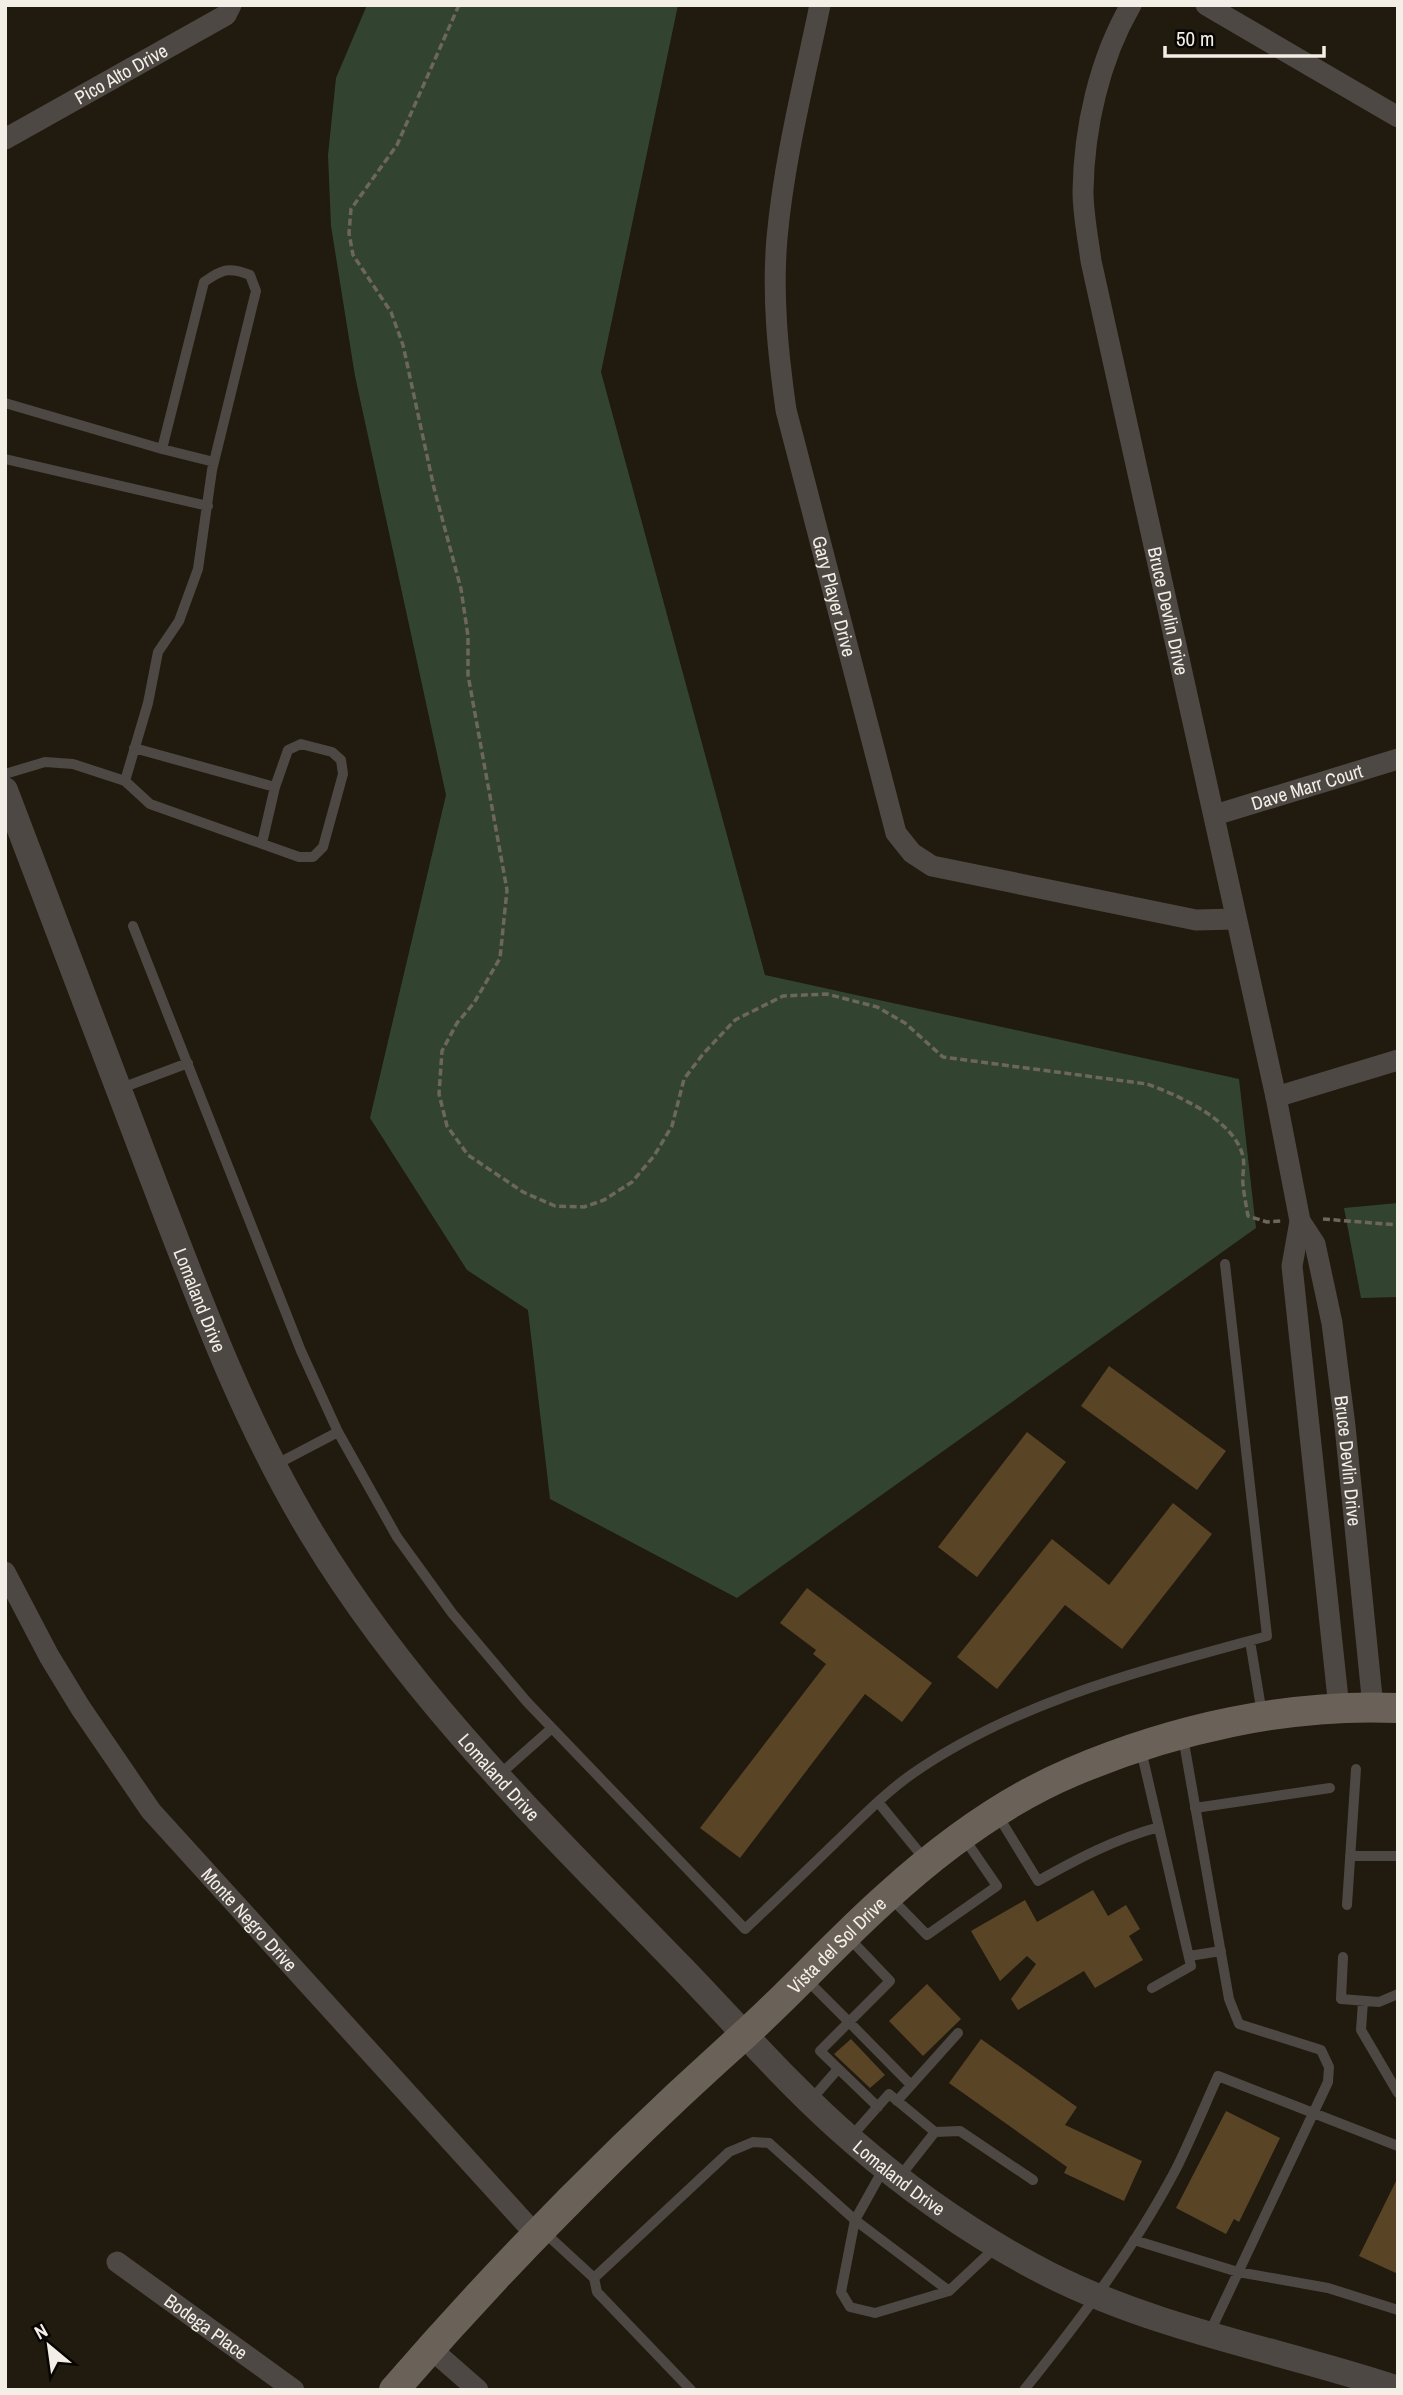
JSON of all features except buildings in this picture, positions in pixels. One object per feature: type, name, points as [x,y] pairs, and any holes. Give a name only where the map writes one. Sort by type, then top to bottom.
[{"type":"main road","name":"Vista del Sol Drive","points":[[394,2390],[454,2319],[648,2122],[746,2034],[888,1895],[963,1836],[1070,1773],[1182,1734],[1263,1717],[1339,1708],[1385,1708]]},
{"type":"street","name":"Pico Alto Drive","points":[[5,139],[226,15],[231,5]]},
{"type":"street","name":"Gary Player Drive","points":[[820,5],[786,172],[777,239],[775,303],[778,355],[789,422],[896,833],[912,853],[932,866],[1196,920],[1235,919]]},
{"type":"street","name":"Bruce Devlin Drive","points":[[1131,5],[1101,73],[1086,140],[1083,194],[1091,261],[1215,815],[1300,1221],[1292,1266],[1339,1708]]},
{"type":"street","points":[[1206,5],[1398,117]]},
{"type":"street","name":"Dave Marr Court","points":[[1215,815],[1398,759]]},
{"type":"street","name":"Lomaland Drive","points":[[5,790],[221,1354],[274,1466],[311,1532],[388,1647],[442,1714],[498,1776],[810,2101],[849,2139],[933,2206],[1051,2276],[1135,2312],[1208,2336],[1398,2389]]},
{"type":"street","points":[[1276,1097],[1398,1060]]},
{"type":"street","name":"Bruce Devlin Drive","points":[[1300,1221],[1315,1244],[1332,1323],[1385,1708]]},
{"type":"street","name":"Monte Negro Drive","points":[[5,1572],[49,1656],[80,1707],[151,1811],[538,2232]]},
{"type":"street","name":"Bodega Place","points":[[117,2262],[294,2390]]},
{"type":"street","points":[[430,2348],[478,2390]]},
{"type":"lane","points":[[125,781],[148,703],[158,652],[179,621],[198,569],[214,462],[256,290],[250,275],[221,270],[204,282],[162,449]]},
{"type":"lane","points":[[5,403],[214,462]]},
{"type":"lane","points":[[5,459],[208,506]]},
{"type":"lane","points":[[5,774],[45,762],[73,764],[125,781],[150,804],[299,857],[313,857],[323,847],[342,774],[341,760],[332,752],[301,744],[288,750],[275,787],[262,843]]},
{"type":"lane","points":[[134,748],[275,787]]},
{"type":"lane","points":[[133,926],[301,1351],[338,1432],[397,1537],[488,1656],[552,1728],[745,1929],[878,1802],[911,1775],[968,1739],[1068,1696],[1182,1658],[1267,1636],[1225,1264]]},
{"type":"lane","points":[[119,1089],[188,1063]]},
{"type":"lane","points":[[274,1466],[338,1432]]},
{"type":"lane","points":[[1250,1641],[1263,1717]]},
{"type":"lane","points":[[498,1776],[552,1728]]},
{"type":"lane","points":[[1182,1734],[1229,1999],[1239,2024],[1321,2050],[1329,2067],[1328,2082],[1208,2336]]},
{"type":"lane","points":[[1140,1747],[1191,1966],[1152,1988]]},
{"type":"lane","points":[[1347,1905],[1356,1769]]},
{"type":"lane","points":[[1195,1808],[1330,1788]]},
{"type":"lane","points":[[878,1802],[928,1862]]},
{"type":"lane","points":[[997,1814],[1038,1881],[1125,1836],[1159,1827]]},
{"type":"lane","points":[[888,1895],[927,1936],[997,1886],[963,1836]]},
{"type":"lane","points":[[1350,1856],[1398,1856]]},
{"type":"lane","points":[[847,1936],[890,1981],[820,2051],[878,2107]]},
{"type":"lane","points":[[1189,1956],[1221,1951]]},
{"type":"lane","points":[[1343,1957],[1341,1999],[1379,2002],[1398,1994]]},
{"type":"lane","points":[[804,1977],[849,2022],[869,2050],[911,2085]]},
{"type":"lane","points":[[1363,2002],[1362,2030],[1398,2093]]},
{"type":"lane","points":[[897,2101],[958,2034]]},
{"type":"lane","points":[[810,2101],[843,2072]]},
{"type":"lane","points":[[1024,2390],[1098,2296],[1134,2241],[1176,2169],[1218,2076],[1398,2146]]},
{"type":"lane","points":[[849,2139],[889,2094],[935,2132]]},
{"type":"lane","points":[[998,2246],[949,2291],[875,2313],[850,2307],[842,2292],[855,2221],[891,2173],[935,2132],[960,2131],[1033,2180]]},
{"type":"lane","points":[[594,2278],[729,2152],[753,2142],[769,2143],[855,2221],[949,2291]]},
{"type":"lane","points":[[538,2232],[594,2278],[597,2292],[691,2390]]},
{"type":"lane","points":[[1134,2241],[1238,2272],[1328,2288],[1398,2310]]},
{"type":"path","points":[[459,5],[397,145],[351,209],[349,233],[353,256],[391,312],[403,345],[434,488],[461,589],[468,636],[468,675],[506,890],[500,958],[442,1051],[439,1094],[447,1126],[468,1155],[523,1192],[555,1206],[584,1207],[604,1200],[632,1182],[654,1156],[672,1126],[684,1079],[735,1020],[783,996],[827,994],[877,1007],[905,1023],[943,1057],[1147,1084],[1180,1096],[1218,1122],[1237,1140],[1243,1158],[1243,1184],[1248,1216],[1267,1222],[1326,1218],[1398,1225]]},
{"type":"green space","points":[[367,5],[678,5],[601,372],[765,975],[1239,1079],[1256,1228],[737,1598],[550,1499],[528,1310],[467,1270],[370,1118],[446,795],[355,376],[331,226],[328,155],[336,78]]},
{"type":"green space","points":[[1398,1203],[1398,1297],[1361,1298],[1344,1208]]}]
